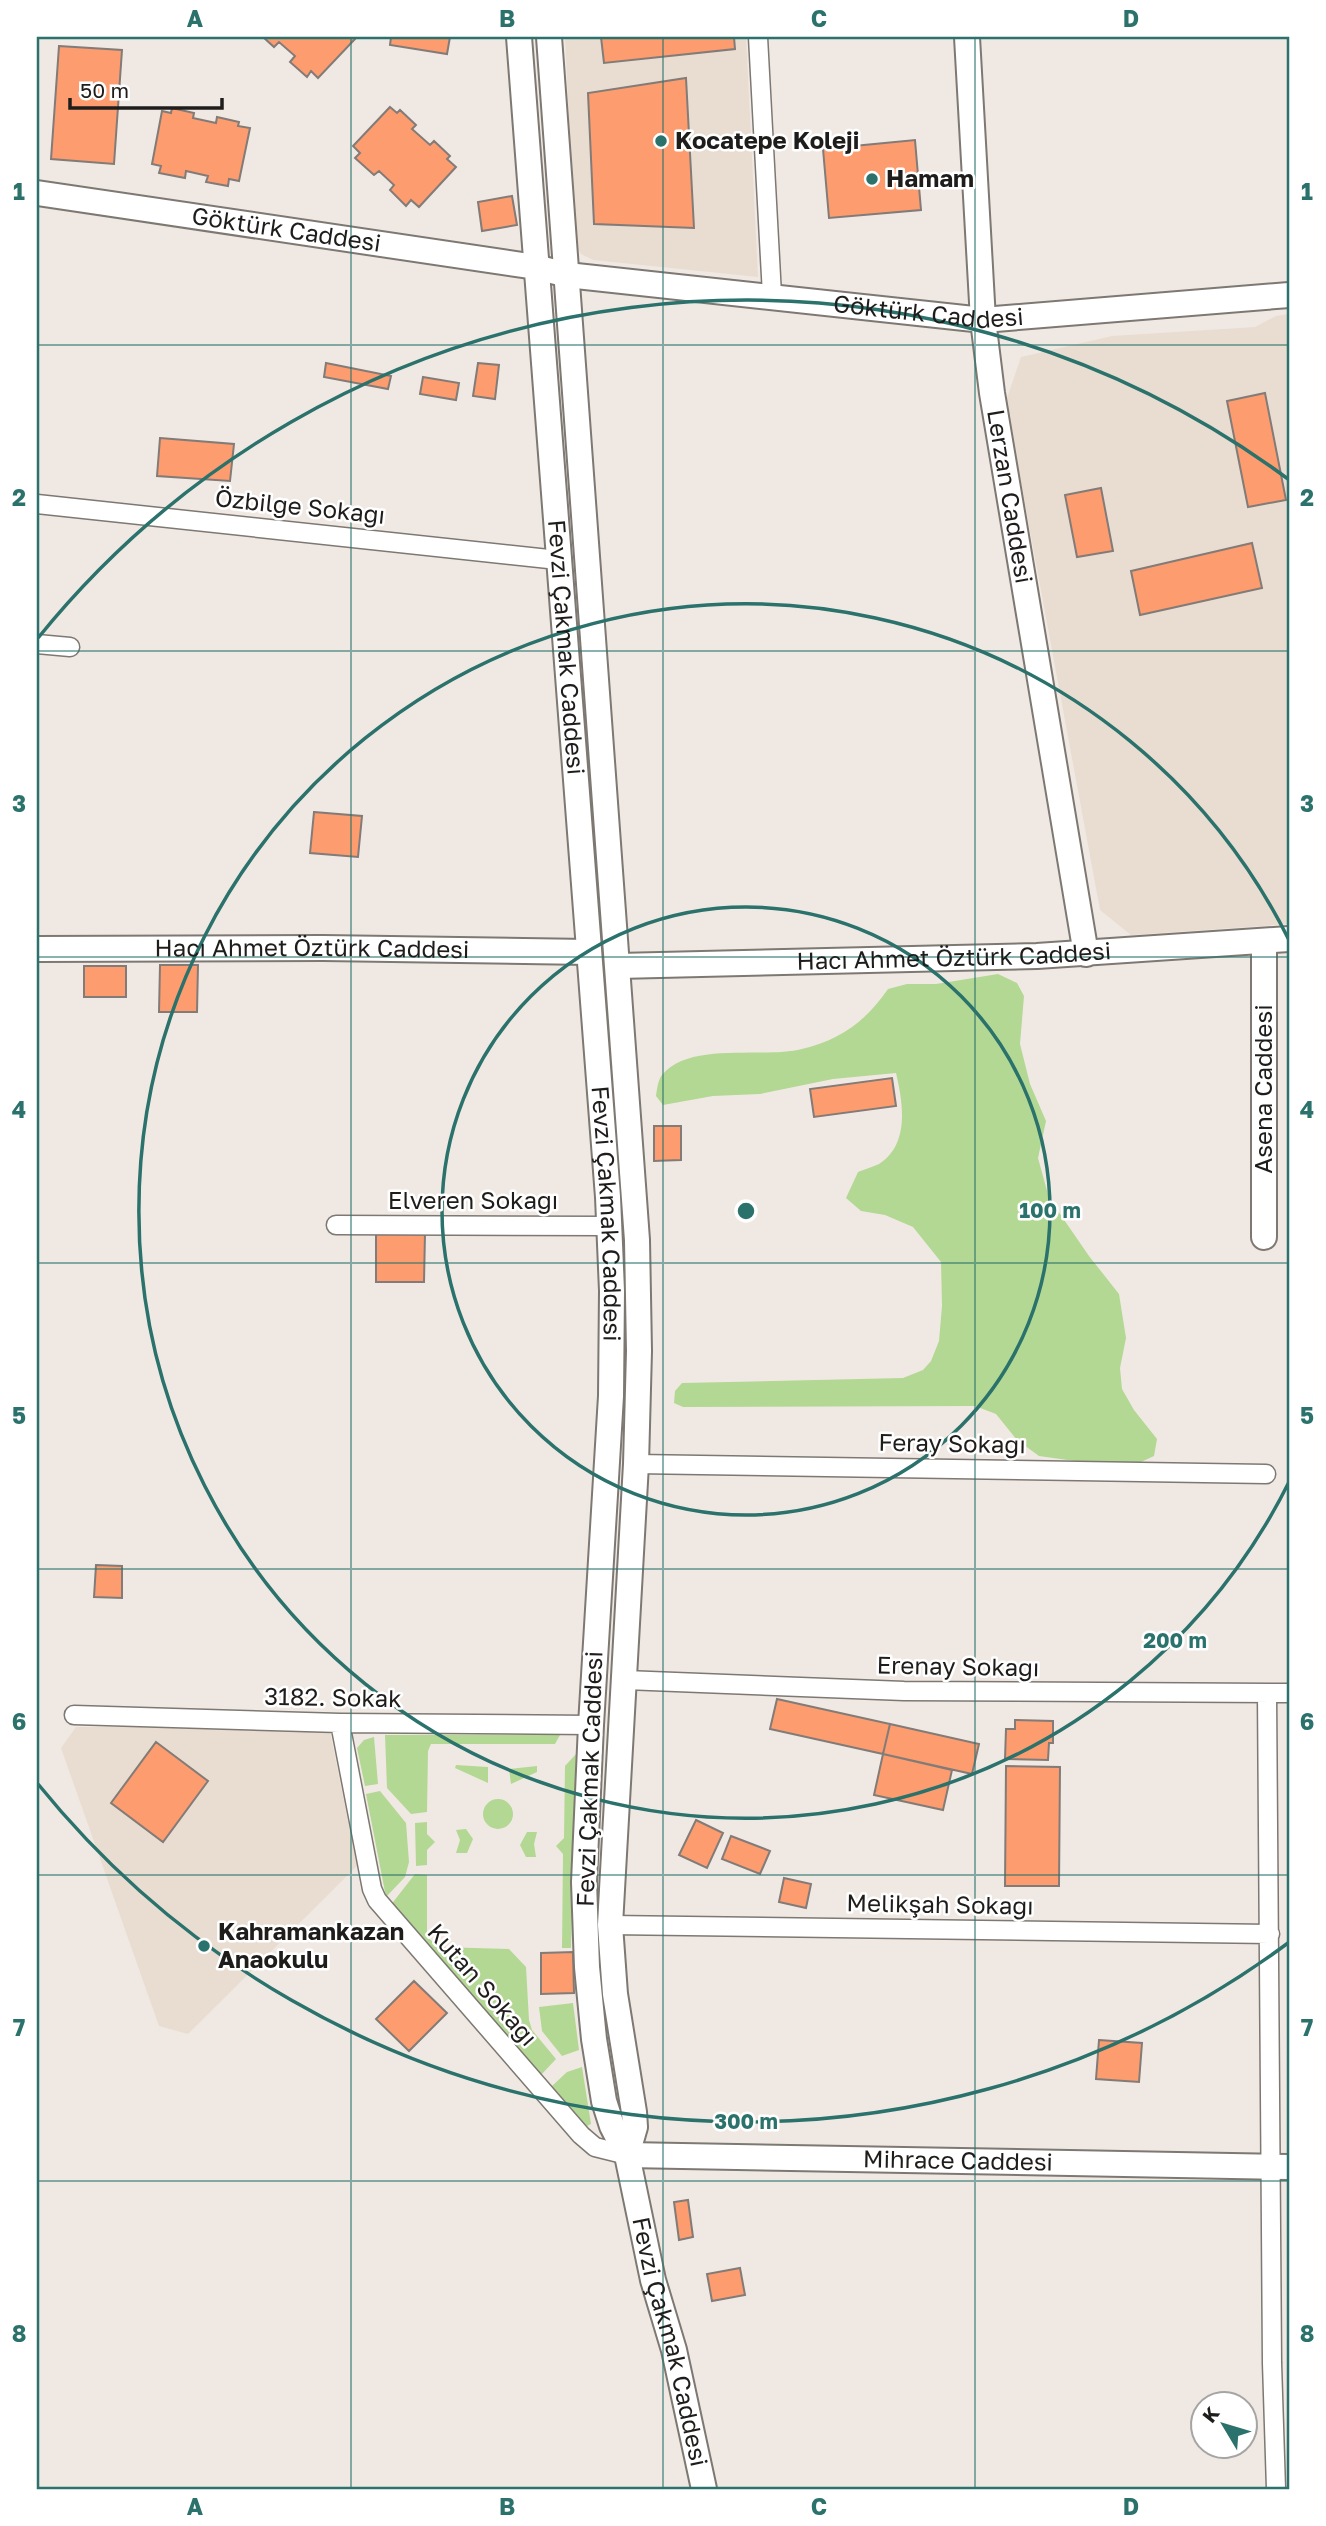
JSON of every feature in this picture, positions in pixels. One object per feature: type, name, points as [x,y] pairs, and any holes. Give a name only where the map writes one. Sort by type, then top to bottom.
[{"type":"street","name":"Fevzi Çakmak Caddesi","points":[[519,37],[612,1292],[611,1396],[584,1882],[587,1967],[594,2039],[604,2101],[612,2126],[627,2155],[650,2268],[674,2350],[704,2489]]},
{"type":"street","name":"Fevzi Çakmak Caddesi","points":[[548,37],[637,1240],[639,1351],[636,1464],[610,1925],[615,1994],[634,2112],[635,2127],[627,2155]]},
{"type":"street","points":[[758,37],[772,295]]},
{"type":"street","name":"Lerzan Caddesi","points":[[967,37],[983,320],[1002,460],[1086,954]]},
{"type":"street","name":"Göktürk Caddesi","points":[[37,193],[536,267]]},
{"type":"street","points":[[536,267],[567,275]]},
{"type":"street","name":"Göktürk Caddesi","points":[[567,275],[772,295],[983,320],[1289,295]]},
{"type":"street","name":"Özbilge Sokağı","points":[[37,504],[558,559]]},
{"type":"street","points":[[37,644],[70,647]]},
{"type":"street","name":"Hacı Ahmet Öztürk Caddesi","points":[[618,966],[1086,954],[1289,939]]},
{"type":"street","name":"Asena Caddesi","points":[[1264,941],[1264,1237]]},
{"type":"street","name":"Hacı Ahmet Öztürk Caddesi","points":[[37,949],[323,948],[588,952]]},
{"type":"street","name":"Elveren Sokağı","points":[[336,1225],[609,1226]]},
{"type":"street","name":"Feray Sokağı","points":[[636,1464],[1266,1474]]},
{"type":"street","name":"Erenay Sokağı","points":[[625,1680],[904,1691],[1289,1693]]},
{"type":"street","points":[[1267,1693],[1270,1934],[1280,2167],[1272,2363],[1276,2489]]},
{"type":"street","name":"3182. Sokak","points":[[75,1716],[340,1723],[591,1725]]},
{"type":"street","name":"Kutan Sokağı","points":[[340,1723],[372,1889],[377,1900],[581,2134],[595,2147],[627,2155]]},
{"type":"street","name":"Melikşah Sokağı","points":[[610,1925],[1270,1934]]},
{"type":"street","name":"Mihrace Caddesi","points":[[627,2155],[1280,2167]]},
{"type":"shaded area","name":"Kocatepe Koleji","points":[[565,37],[746,37],[758,277],[593,260],[581,254],[575,244]]},
{"type":"shaded area","points":[[1289,314],[1289,924],[1131,935],[1100,910],[1006,401],[1021,357],[1112,336],[1255,327],[1276,316]]},
{"type":"shaded area","name":"Kahramankazan Anaokulu","points":[[76,1727],[329,1727],[357,1866],[188,2034],[159,2026],[61,1748]]},
{"type":"green space","points":[[998,974],[1017,983],[1024,996],[1020,1044],[1030,1084],[1046,1121],[1038,1158],[1049,1198],[1119,1294],[1126,1338],[1120,1368],[1122,1389],[1134,1410],[1157,1439],[1154,1456],[1141,1462],[1082,1462],[1039,1456],[1017,1440],[996,1414],[975,1406],[683,1407],[674,1403],[675,1391],[682,1383],[903,1378],[923,1370],[931,1361],[939,1341],[942,1306],[941,1262],[913,1227],[885,1215],[861,1211],[846,1198],[858,1172],[879,1164],[896,1146],[902,1110],[896,1073],[833,1079],[760,1094],[713,1096],[663,1105],[656,1096],[662,1075],[674,1065],[708,1054],[786,1052],[816,1045],[851,1028],[888,989],[907,984],[936,984]]},
{"type":"green space","points":[[385,1735],[560,1735],[555,1744],[431,1744],[428,1751],[427,1812],[411,1814],[387,1788]]},
{"type":"green space","points":[[374,1737],[378,1784],[365,1786],[357,1748],[364,1740]]},
{"type":"green space","points":[[576,1754],[571,1948],[562,1948],[563,1854],[556,1846],[564,1838],[565,1766]]},
{"type":"green space","points":[[456,1765],[488,1767],[488,1783],[455,1768]]},
{"type":"green space","points":[[537,1766],[537,1772],[511,1784],[509,1769]]},
{"type":"green space","points":[[380,1791],[406,1823],[409,1862],[405,1877],[386,1897],[366,1794]]},
{"type":"green space","points":[[498,1799],[509,1803],[513,1814],[509,1825],[498,1829],[487,1825],[483,1814],[487,1803]]},
{"type":"green space","points":[[427,1822],[427,1834],[435,1842],[427,1850],[427,1865],[416,1866],[415,1823]]},
{"type":"green space","points":[[466,1829],[473,1839],[467,1853],[456,1853],[460,1840],[456,1830]]},
{"type":"green space","points":[[527,1832],[537,1832],[534,1844],[536,1857],[526,1857],[520,1845]]},
{"type":"green space","points":[[415,1874],[427,1875],[427,1937],[439,1947],[509,1949],[526,1967],[532,2030],[556,2059],[541,2075],[390,1906]]},
{"type":"green space","points":[[573,2003],[579,2050],[562,2056],[542,2031],[539,2007]]},
{"type":"green space","points":[[582,2067],[591,2124],[587,2126],[552,2086],[567,2072]]},
{"type":"building","points":[[263,37],[355,39],[318,78],[311,71],[307,77],[290,62],[295,56],[279,42],[274,47]]},
{"type":"building","points":[[391,37],[450,37],[447,54],[390,45]]},
{"type":"building","points":[[601,37],[734,37],[735,49],[604,63]]},
{"type":"building","points":[[59,46],[122,50],[114,164],[51,159]]},
{"type":"building","points":[[686,78],[694,228],[594,224],[588,93]]},
{"type":"building","points":[[390,107],[397,113],[400,110],[416,125],[412,129],[430,145],[434,141],[450,156],[447,159],[456,167],[419,207],[411,200],[406,206],[390,190],[394,185],[379,171],[374,175],[355,158],[360,153],[353,146]]},
{"type":"building","points":[[172,108],[194,113],[193,118],[216,123],[217,117],[239,122],[238,126],[250,128],[239,181],[229,179],[228,186],[206,182],[208,176],[186,171],[185,178],[159,173],[161,166],[152,164],[162,111],[171,113]]},
{"type":"building","name":"Hamam","points":[[915,140],[921,210],[829,218],[823,149]]},
{"type":"building","points":[[512,196],[517,225],[482,231],[478,202]]},
{"type":"building","points":[[326,363],[391,376],[388,389],[324,377]]},
{"type":"building","points":[[478,363],[499,365],[495,399],[473,396]]},
{"type":"building","points":[[423,377],[459,383],[456,400],[420,394]]},
{"type":"building","points":[[1265,393],[1286,500],[1248,507],[1227,401]]},
{"type":"building","points":[[160,438],[234,444],[230,481],[157,476]]},
{"type":"building","points":[[1101,488],[1113,551],[1077,557],[1065,495]]},
{"type":"building","points":[[1252,543],[1262,588],[1140,615],[1131,571]]},
{"type":"building","points":[[314,812],[362,816],[358,857],[310,853]]},
{"type":"building","points":[[160,965],[198,965],[197,1012],[159,1012]]},
{"type":"building","points":[[84,966],[126,966],[126,997],[84,997]]},
{"type":"building","points":[[892,1078],[896,1106],[814,1117],[810,1089]]},
{"type":"building","points":[[654,1126],[681,1126],[681,1160],[654,1161]]},
{"type":"building","points":[[376,1233],[425,1233],[424,1282],[376,1282]]},
{"type":"building","points":[[96,1565],[122,1566],[122,1598],[94,1597]]},
{"type":"building","points":[[777,1699],[890,1724],[883,1754],[770,1729]]},
{"type":"building","points":[[1015,1720],[1053,1721],[1053,1743],[1049,1743],[1048,1760],[1005,1759],[1006,1729],[1015,1729]]},
{"type":"building","points":[[890,1724],[979,1744],[972,1774],[883,1754]]},
{"type":"building","points":[[156,1742],[208,1781],[163,1842],[111,1803]]},
{"type":"building","points":[[883,1754],[952,1770],[943,1810],[874,1795]]},
{"type":"building","points":[[1006,1766],[1060,1767],[1059,1886],[1005,1886]]},
{"type":"building","points":[[696,1820],[723,1833],[707,1868],[679,1855]]},
{"type":"building","points":[[731,1836],[770,1851],[760,1874],[722,1859]]},
{"type":"building","points":[[784,1878],[811,1884],[806,1908],[779,1902]]},
{"type":"building","points":[[573,1952],[574,1993],[541,1994],[541,1953]]},
{"type":"building","points":[[414,1981],[447,2013],[409,2051],[376,2019]]},
{"type":"building","points":[[1099,2040],[1142,2043],[1139,2082],[1096,2079]]},
{"type":"building","points":[[688,2200],[693,2237],[679,2240],[674,2202]]},
{"type":"building","points":[[740,2268],[745,2295],[712,2301],[707,2274]]},
{"type":"place","name":"Kocatepe Koleji","points":[[661,141]]},
{"type":"place","name":"Hamam","points":[[872,179]]},
{"type":"place","name":"Kahramankazan Anaokulu","points":[[204,1946]]}]
